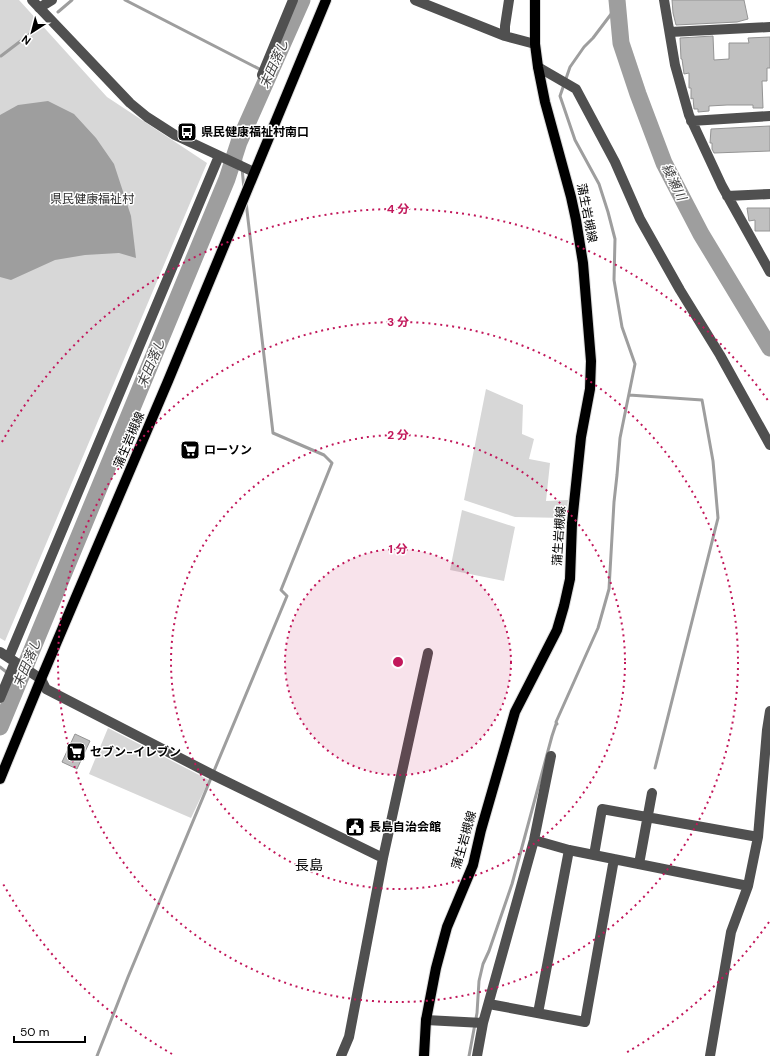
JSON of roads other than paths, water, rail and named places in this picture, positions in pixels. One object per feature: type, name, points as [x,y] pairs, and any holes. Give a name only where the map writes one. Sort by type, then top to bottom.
[{"type":"main road","name":"蒲生岩槻線","points":[[0,778],[132,468],[326,0]]},
{"type":"main road","name":"蒲生岩槻線","points":[[424,1056],[426,1020],[436,968],[446,928],[473,864],[481,830],[515,712],[557,630],[564,606],[570,579],[572,523],[582,437],[590,389],[591,361],[583,263],[572,197],[545,102],[538,67],[535,44],[535,0]]},
{"type":"street","points":[[52,0],[36,4],[130,103],[147,117],[175,135],[254,172]]},
{"type":"street","points":[[262,76],[293,0]]},
{"type":"street","points":[[415,0],[505,36],[535,44]]},
{"type":"street","points":[[505,36],[509,0]]},
{"type":"street","points":[[664,0],[675,65],[691,121],[727,196],[770,272]]},
{"type":"street","points":[[670,32],[770,27]]},
{"type":"street","points":[[538,67],[576,89],[615,162],[640,219],[680,290],[720,355],[770,445]]},
{"type":"street","points":[[691,121],[770,116]]},
{"type":"street","points":[[0,698],[8,657],[219,156]]},
{"type":"street","points":[[727,196],[770,194]]},
{"type":"street","points":[[341,1056],[349,1037],[383,858],[428,653]]},
{"type":"street","points":[[8,657],[41,679],[46,689],[211,774],[383,858]]},
{"type":"street","points":[[710,1056],[731,932],[748,886],[758,836],[770,711]]},
{"type":"street","points":[[477,1056],[483,1023],[534,840],[551,756]]},
{"type":"street","points":[[639,864],[652,793]]},
{"type":"street","points":[[594,855],[602,810],[758,836]]},
{"type":"street","points":[[534,840],[569,850],[748,886]]},
{"type":"street","points":[[538,1013],[569,850]]},
{"type":"street","points":[[489,1004],[585,1022],[614,859]]},
{"type":"street","points":[[426,1020],[483,1023]]},
{"type":"waterway","points":[[58,12],[72,0]]},
{"type":"waterway","points":[[125,0],[269,74]]},
{"type":"waterway","name":"末田落し","points":[[0,727],[227,179],[239,142],[302,0]]},
{"type":"waterway","name":"綾瀬川","points":[[617,0],[621,43],[638,94],[664,163],[701,234],[770,348]]},
{"type":"waterway","points":[[469,1056],[477,1013],[479,981],[483,964],[489,951],[512,884],[552,736],[557,724],[556,722],[598,628],[609,589],[614,502],[620,438],[635,364],[622,327],[614,280],[615,239],[608,212],[599,184],[575,140],[560,96],[570,67],[618,5]]},
{"type":"waterway","points":[[1,56],[43,24]]},
{"type":"waterway","points":[[239,142],[241,163]]},
{"type":"waterway","points":[[242,168],[244,189]]},
{"type":"waterway","points":[[97,1056],[128,977],[287,596],[281,590],[332,463],[324,455],[273,433],[246,202]]},
{"type":"waterway","points":[[629,395],[702,400],[713,461],[718,518],[655,768]]},
{"type":"waterway","points":[[0,667],[19,682]]},
{"type":"place","name":"県民健康福祉村南口","points":[[187,132]]},
{"type":"place","name":"ローソン","points":[[190,450]]},
{"type":"place","name":"セブン-イレブン","points":[[76,752]]},
{"type":"place","name":"長島自治会館","points":[[355,827]]},
{"type":"district","name":"長島","points":[[309,865]]},
{"type":"park label","name":"県民健康福祉村","points":[[92,199]]}]
